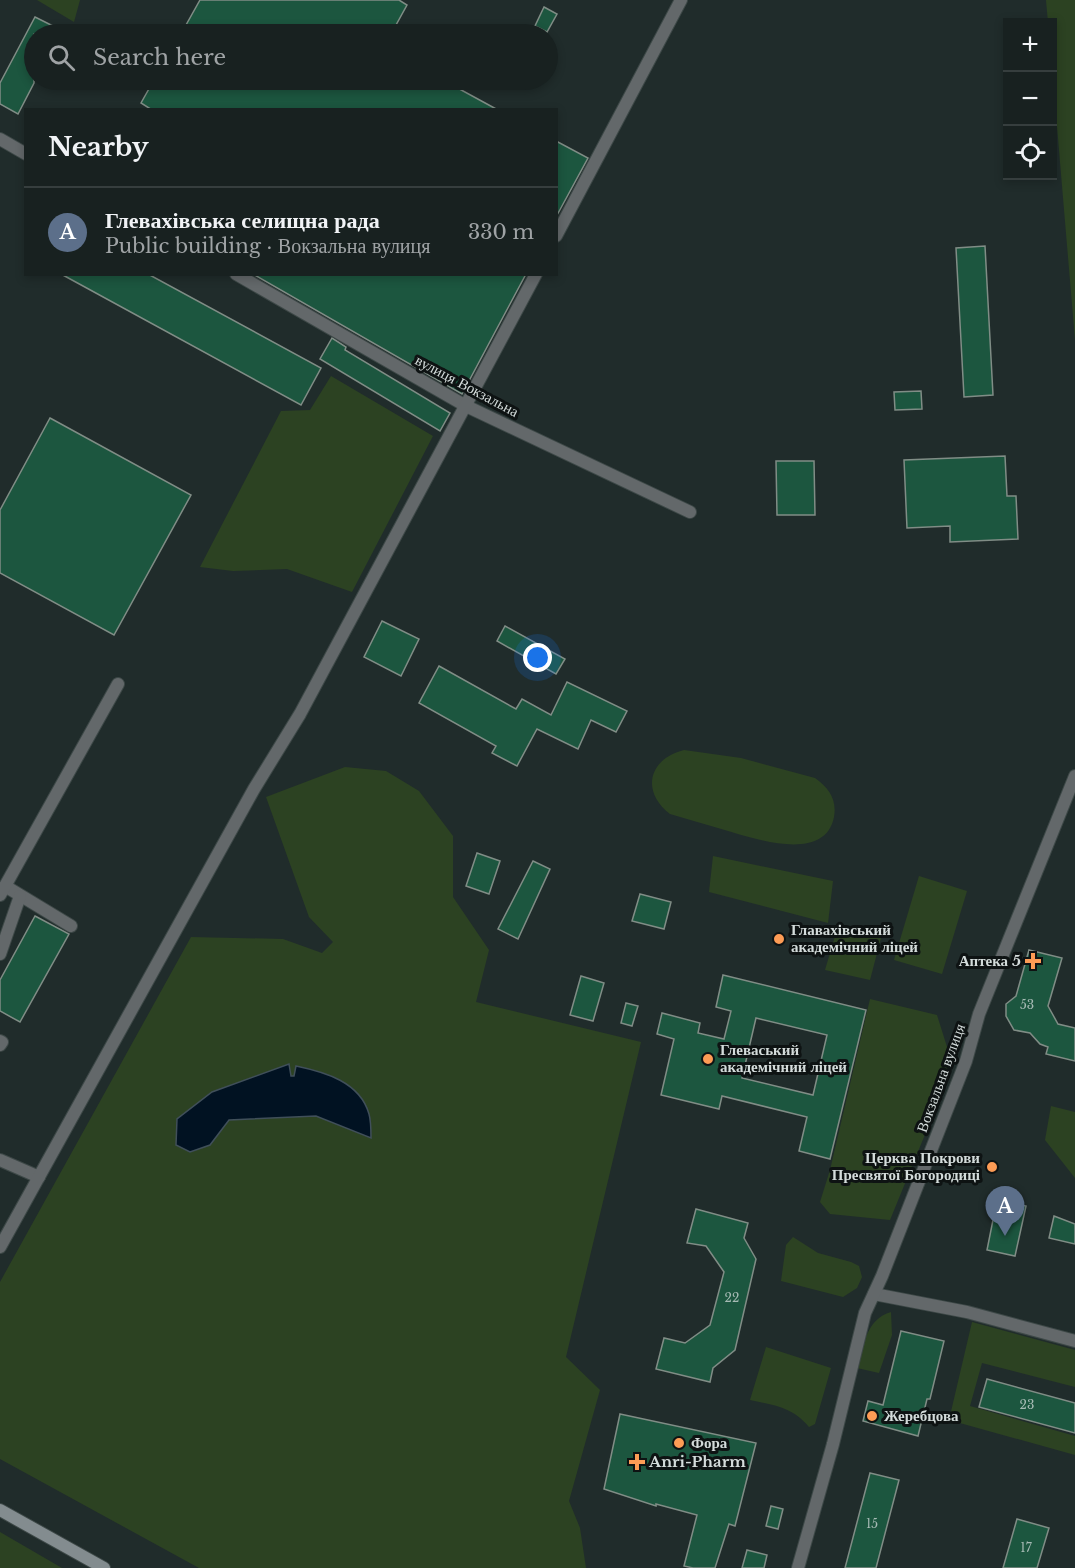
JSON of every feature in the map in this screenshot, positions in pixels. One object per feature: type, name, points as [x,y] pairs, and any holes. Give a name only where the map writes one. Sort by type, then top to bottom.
[{"type":"street","points":[[558,232],[681,0]]},
{"type":"street","points":[[0,139],[24,153]]},
{"type":"street","name":"вулиця Вокзальна","points":[[239,276],[466,406],[690,512]]},
{"type":"street","points":[[0,1247],[254,789],[300,714],[535,276]]},
{"type":"street","points":[[71,926],[20,896],[2,891],[118,684]]},
{"type":"street","name":"Вокзальна вулиця","points":[[798,1568],[833,1444],[865,1313],[966,1061],[979,1014],[1075,776]]},
{"type":"street","points":[[0,954],[20,896]]},
{"type":"street","points":[[0,1160],[39,1177]]},
{"type":"street","points":[[874,1294],[967,1312],[1075,1341]]},
{"type":"street","points":[[0,1510],[104,1568]]},
{"type":"green space","points":[[37,0],[80,0],[74,22]]},
{"type":"green space","points":[[1046,0],[1075,0],[1075,340],[1057,126],[1057,18],[1048,18]]},
{"type":"green space","points":[[331,376],[433,436],[352,592],[287,569],[233,571],[200,567],[281,411],[310,410]]},
{"type":"green space","points":[[684,750],[741,758],[815,778],[828,790],[833,799],[835,811],[828,831],[818,840],[804,844],[788,844],[755,839],[670,814],[655,796],[652,786],[653,777],[656,768],[663,761],[672,754]]},
{"type":"green space","points":[[345,767],[386,771],[419,791],[453,836],[453,897],[489,950],[476,1002],[641,1042],[566,1357],[600,1390],[569,1501],[580,1528],[586,1568],[199,1568],[0,1459],[0,1282],[191,937],[283,939],[322,953],[333,942],[309,917],[266,797]]},
{"type":"green space","points":[[713,856],[833,881],[828,923],[709,892]]},
{"type":"green space","points":[[919,876],[967,891],[942,974],[894,960]]},
{"type":"green space","points":[[838,926],[881,938],[870,980],[825,970]]},
{"type":"green space","points":[[870,999],[937,1015],[953,1066],[890,1220],[830,1214],[820,1202],[830,1170]]},
{"type":"green space","points":[[1051,1106],[1075,1112],[1075,1178],[1045,1140]]},
{"type":"green space","points":[[793,1237],[818,1253],[859,1266],[862,1277],[857,1288],[843,1297],[781,1281],[786,1245]]},
{"type":"green space","points":[[891,1312],[892,1335],[879,1373],[857,1368],[871,1327]]},
{"type":"green space","points":[[972,1322],[1075,1350],[1075,1387],[982,1363],[970,1406],[1075,1436],[1075,1455],[949,1420]]},
{"type":"green space","points":[[766,1347],[831,1368],[815,1424],[809,1427],[789,1411],[775,1405],[750,1400]]},
{"type":"green space","points":[[0,1532],[62,1568],[0,1568]]},
{"type":"water","points":[[289,1064],[291,1076],[294,1076],[296,1066],[329,1075],[350,1086],[364,1103],[370,1117],[371,1138],[316,1116],[229,1120],[210,1145],[190,1152],[176,1145],[177,1119],[212,1092]]},
{"type":"building","points":[[200,0],[399,0],[407,5],[397,24],[187,24]]},
{"type":"building","points":[[544,7],[557,14],[551,24],[536,24]]},
{"type":"building","points":[[35,17],[49,24],[31,24]]},
{"type":"building","points":[[24,38],[24,90],[30,90],[18,114],[0,104],[0,83]]},
{"type":"building","points":[[148,90],[461,90],[494,108],[149,108],[141,103]]},
{"type":"building","points":[[558,142],[588,158],[558,213]]},
{"type":"building","points":[[985,246],[993,395],[964,397],[956,248]]},
{"type":"building","points":[[65,276],[152,276],[321,368],[301,405]]},
{"type":"building","points":[[256,276],[525,276],[462,394]]},
{"type":"building","points":[[332,338],[346,347],[345,350],[450,413],[440,431],[320,359]]},
{"type":"building","points":[[921,391],[922,409],[895,410],[894,392]]},
{"type":"building","points":[[50,418],[191,495],[114,635],[0,573],[0,510]]},
{"type":"building","points":[[1005,456],[1007,496],[1016,496],[1018,539],[950,542],[950,526],[907,528],[904,460]]},
{"type":"building","points":[[776,461],[814,461],[815,515],[777,515]]},
{"type":"building","points":[[382,621],[419,639],[401,676],[364,657]]},
{"type":"building","points":[[505,626],[565,659],[556,674],[497,641]]},
{"type":"building","points":[[439,666],[516,709],[522,699],[551,715],[567,682],[627,711],[616,732],[591,720],[578,749],[537,729],[517,766],[492,753],[496,746],[419,703]]},
{"type":"building","points":[[477,853],[500,861],[489,894],[466,886]]},
{"type":"building","points":[[533,861],[550,869],[518,939],[498,929]]},
{"type":"building","points":[[640,894],[671,902],[664,929],[632,921]]},
{"type":"building","points":[[35,916],[69,934],[20,1022],[0,1011],[0,980]]},
{"type":"building","points":[[1029,950],[1062,958],[1048,1006],[1058,1024],[1075,1028],[1075,1061],[1046,1054],[1048,1047],[1040,1044],[1030,1033],[1014,1030],[1006,1016],[1006,1004],[1016,996]]},
{"type":"building","name":"Глеваський академічний ліцей","points":[[723,975],[866,1010],[830,1159],[799,1151],[807,1117],[722,1096],[719,1109],[661,1095],[674,1039],[657,1034],[662,1013],[700,1023],[698,1033],[724,1039],[731,1011],[716,1007]],"holes":[[[756,1018],[827,1035],[813,1095],[742,1078]]]},
{"type":"building","points":[[581,976],[604,983],[593,1021],[570,1015]]},
{"type":"building","points":[[626,1003],[638,1006],[632,1026],[621,1023]]},
{"type":"building","points":[[997,1200],[1026,1206],[1015,1256],[987,1250]]},
{"type":"building","points":[[696,1209],[748,1223],[744,1238],[756,1259],[735,1350],[713,1368],[710,1382],[656,1369],[664,1338],[685,1343],[710,1325],[724,1272],[706,1246],[687,1243]]},
{"type":"building","points":[[1054,1216],[1075,1224],[1075,1244],[1049,1238]]},
{"type":"building","points":[[901,1331],[944,1341],[930,1399],[927,1399],[918,1436],[863,1421],[868,1401],[883,1405]]},
{"type":"building","points":[[987,1379],[1075,1403],[1075,1433],[979,1407]]},
{"type":"building","points":[[620,1414],[756,1443],[735,1526],[729,1524],[715,1568],[684,1566],[697,1515],[656,1504],[656,1506],[604,1489]]},
{"type":"building","points":[[870,1473],[899,1480],[876,1568],[845,1568]]},
{"type":"building","points":[[771,1506],[783,1509],[778,1529],[766,1526]]},
{"type":"building","points":[[1017,1519],[1049,1528],[1037,1568],[1003,1568]]},
{"type":"building","points":[[747,1550],[767,1555],[764,1568],[742,1568]]},
{"type":"place","name":"Главахівський академічний ліцей","points":[[779,939]]},
{"type":"place","name":"Аптека 5","points":[[1033,961]]},
{"type":"place","name":"Глеваський академічний ліцей","points":[[708,1059]]},
{"type":"place","name":"Церква Покрови Пресвятої Богородиці","points":[[992,1167]]},
{"type":"place","name":"Глевахівська селищна рада","points":[[1005,1236]]},
{"type":"place","name":"Жеребцова","points":[[872,1416]]},
{"type":"place","name":"Фора","points":[[679,1443]]},
{"type":"place","name":"Anri-Pharm","points":[[637,1462]]}]
